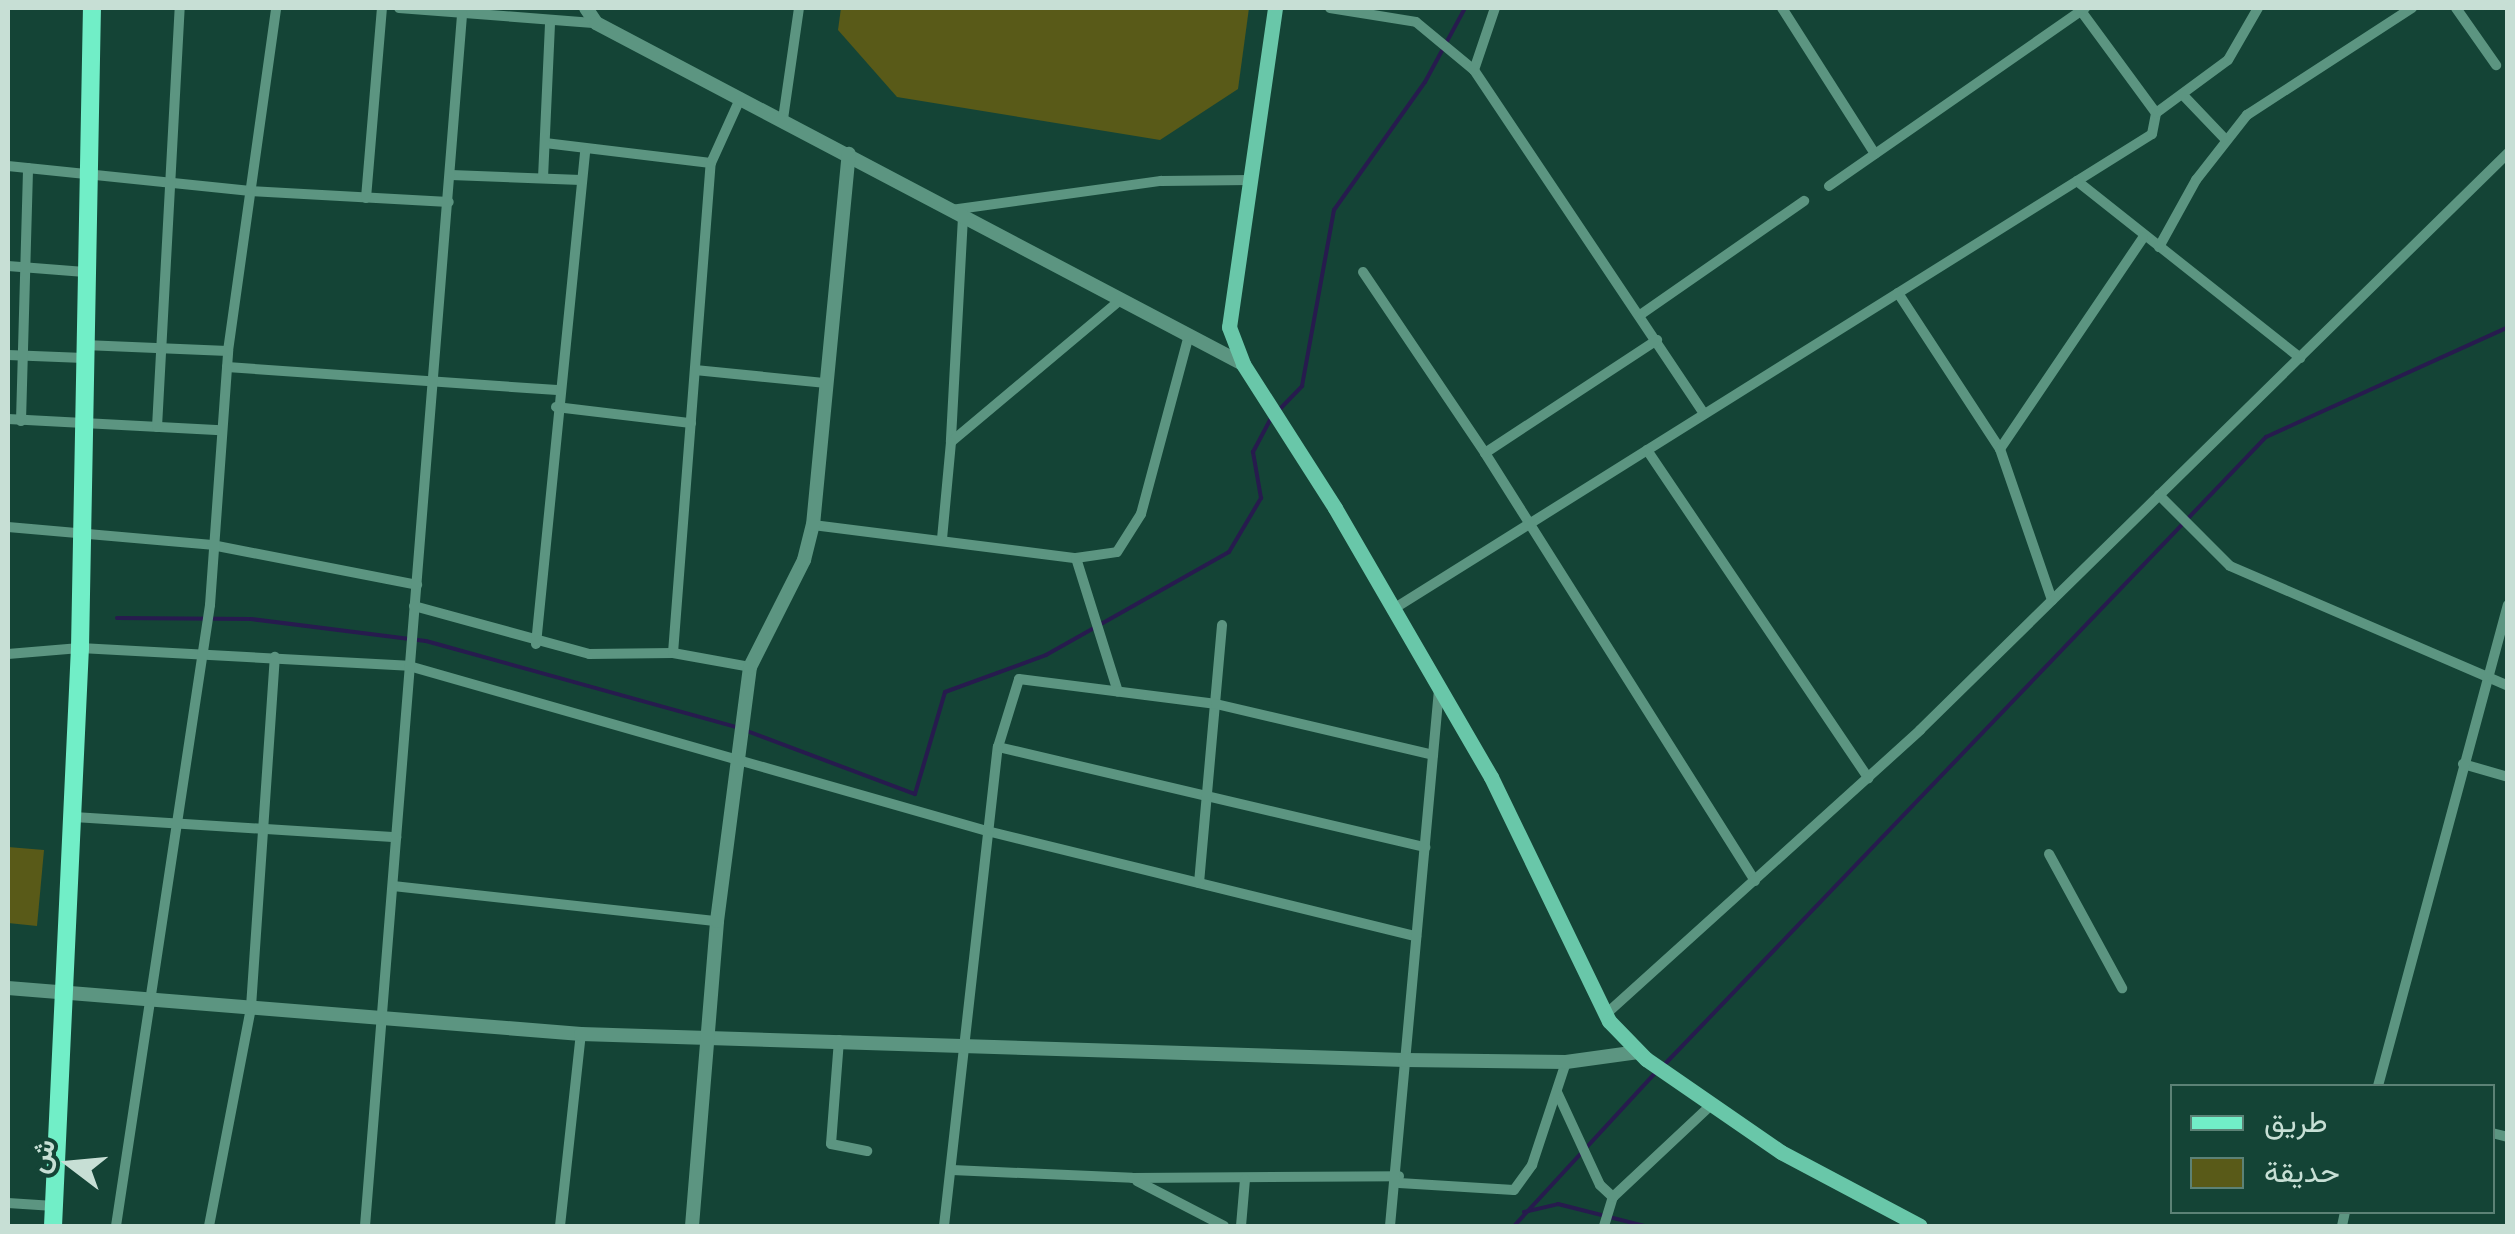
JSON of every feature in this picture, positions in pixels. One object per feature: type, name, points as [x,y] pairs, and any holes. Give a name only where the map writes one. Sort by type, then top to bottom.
[{"type":"main road","points":[[53,1226],[67,994],[80,648],[85,172],[92,8]]},
{"type":"main road","points":[[1275,8],[1229,328],[1243,364],[1395,608],[1491,777],[1604,1015],[1642,1056],[1711,1106],[1781,1152],[1920,1226]]},
{"type":"street","points":[[158,427],[180,8]]},
{"type":"street","points":[[116,1226],[198,654],[210,605],[226,367],[276,8]]},
{"type":"street","points":[[366,198],[382,8]]},
{"type":"street","points":[[399,8],[550,22],[596,22],[742,95],[957,214],[1243,364]]},
{"type":"street","points":[[586,8],[596,22]]},
{"type":"street","points":[[784,118],[800,8]]},
{"type":"street","points":[[1330,8],[1416,22],[1474,70],[1704,413]]},
{"type":"street","points":[[1474,70],[1495,8]]},
{"type":"street","points":[[1782,8],[1875,154]]},
{"type":"street","points":[[2156,112],[2228,60],[2258,8]]},
{"type":"street","points":[[2159,247],[2225,138],[2247,115],[2412,8]]},
{"type":"street","points":[[2456,8],[2496,65]]},
{"type":"street","points":[[1395,608],[2152,134],[2156,112],[2083,10],[1829,186]]},
{"type":"street","points":[[366,1226],[413,612],[438,378],[462,14]]},
{"type":"street","points":[[543,178],[550,22]]},
{"type":"street","points":[[673,653],[710,162],[742,95]]},
{"type":"street","points":[[2183,96],[2225,138]]},
{"type":"street","points":[[545,144],[710,162]]},
{"type":"street","points":[[536,644],[557,390],[585,149]]},
{"type":"street","points":[[1604,1015],[1868,778],[2508,153]]},
{"type":"street","points":[[692,1226],[717,921],[742,756],[750,668],[804,560],[813,525],[849,154]]},
{"type":"street","points":[[8,166],[251,191],[449,202]]},
{"type":"street","points":[[21,421],[28,168]]},
{"type":"street","points":[[452,175],[581,180]]},
{"type":"street","points":[[957,214],[1162,181],[1250,180]]},
{"type":"street","points":[[2077,181],[2143,238],[2300,358]]},
{"type":"street","points":[[1640,315],[1804,202]]},
{"type":"street","points":[[942,539],[951,442],[957,214]]},
{"type":"street","points":[[2000,449],[2143,238]]},
{"type":"street","points":[[8,266],[84,272]]},
{"type":"street","points":[[1363,272],[1486,453],[1755,881]]},
{"type":"street","points":[[1898,293],[2000,449],[2052,600]]},
{"type":"street","points":[[951,442],[1120,301]]},
{"type":"street","points":[[813,525],[1076,558],[1117,552],[1141,514],[1188,338]]},
{"type":"street","points":[[1486,453],[1657,340]]},
{"type":"street","points":[[8,355],[164,348],[228,351]]},
{"type":"street","points":[[226,367],[438,378],[557,390]]},
{"type":"street","points":[[695,370],[826,384]]},
{"type":"street","points":[[556,407],[691,423]]},
{"type":"street","points":[[8,419],[220,430]]},
{"type":"street","points":[[1648,450],[1868,778]]},
{"type":"street","points":[[2159,495],[2230,566],[2485,680],[2508,686]]},
{"type":"street","points":[[8,528],[212,545],[417,585]]},
{"type":"street","points":[[1076,558],[1118,692]]},
{"type":"street","points":[[2379,1084],[2507,607]]},
{"type":"street","points":[[413,612],[536,644],[616,656],[673,653],[750,668]]},
{"type":"street","points":[[1199,882],[1222,624]]},
{"type":"street","points":[[8,654],[80,648],[410,666],[742,756],[987,831],[1416,936]]},
{"type":"street","points":[[209,1226],[251,1006],[275,657]]},
{"type":"street","points":[[944,1226],[998,747],[1019,679],[1216,704],[1433,756]]},
{"type":"street","points":[[1390,1226],[1399,1179],[1404,1060],[1439,685]]},
{"type":"street","points":[[998,747],[1425,847]]},
{"type":"street","points":[[2463,764],[2508,777]]},
{"type":"street","points":[[74,817],[263,832],[396,836]]},
{"type":"street","points":[[2049,854],[2071,883],[2122,988]]},
{"type":"street","points":[[393,886],[717,921]]},
{"type":"street","points":[[8,988],[581,1034],[707,1033],[965,1046],[1404,1060],[1566,1062],[1642,1056]]},
{"type":"street","points":[[560,1226],[581,1034]]},
{"type":"street","points":[[839,1040],[831,1144],[867,1151]]},
{"type":"street","points":[[952,1170],[1132,1178],[1399,1179],[1514,1190],[1532,1165],[1566,1062]]},
{"type":"street","points":[[1556,1092],[1610,1202]]},
{"type":"street","points":[[1604,1226],[1610,1202],[1711,1106]]},
{"type":"street","points":[[1132,1178],[1224,1226]]},
{"type":"street","points":[[1241,1226],[1245,1178]]},
{"type":"street","points":[[8,1203],[54,1206]]},
{"type":"green space","points":[[841,8],[1249,8],[1238,89],[1160,140],[897,97],[838,30]]},
{"type":"green space","points":[[8,847],[44,850],[37,926],[8,923]]},
{"type":"waterway","points":[[1278,411],[1302,386],[1334,210],[1425,82],[1465,8]]},
{"type":"waterway","points":[[1664,1065],[2266,437],[2508,327]]},
{"type":"waterway","points":[[117,618],[251,619],[426,641],[739,728],[915,794],[945,692],[1046,655],[1229,552],[1261,498],[1253,452],[1271,418]]},
{"type":"waterway","points":[[1514,1226],[1657,1071]]},
{"type":"waterway","points":[[1524,1212],[1558,1204],[1645,1226]]}]
